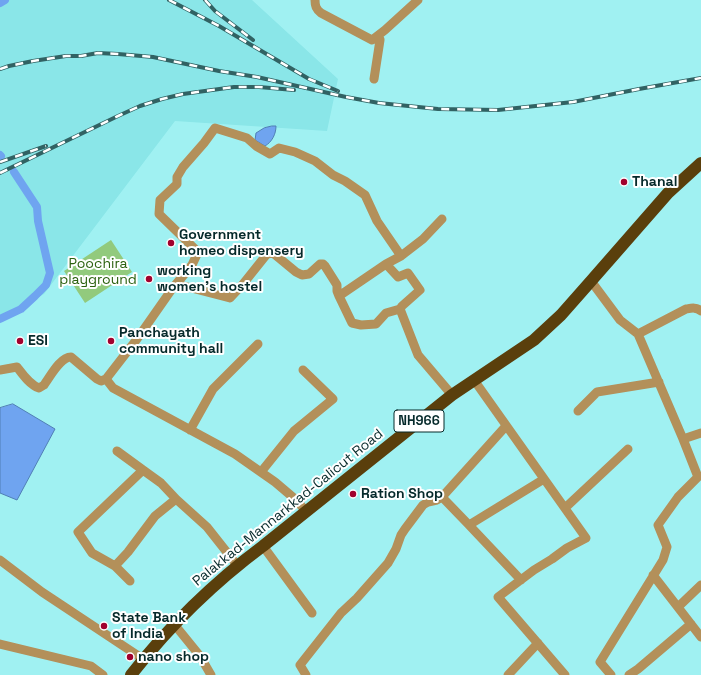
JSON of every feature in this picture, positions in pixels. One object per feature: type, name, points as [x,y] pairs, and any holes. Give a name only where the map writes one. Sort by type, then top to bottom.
[{"type":"highway","name":"Palakkad-Mannarkkad-Calicut Road","points":[[131,675],[174,624],[237,565],[263,546],[306,510],[452,395],[534,340],[561,315],[668,193],[701,163]]},
{"type":"street","points":[[316,0],[316,9],[321,13],[372,40],[380,40],[374,79]]},
{"type":"street","points":[[375,39],[418,0]]},
{"type":"street","points":[[0,370],[17,367],[34,386],[40,388],[44,385],[62,360],[71,357],[97,379],[101,381],[106,379],[137,339],[176,284],[192,265],[198,252],[159,214],[160,200],[177,184],[177,177],[183,167],[215,128],[247,138],[256,146],[270,154],[279,148],[295,152],[314,161],[345,181],[365,195],[377,220],[401,256]]},
{"type":"street","points":[[339,296],[386,264],[401,256],[422,239],[442,218]]},
{"type":"street","points":[[176,284],[230,298],[267,254],[273,253],[296,272],[302,275],[309,274],[320,264],[323,264],[337,285],[337,291],[352,323],[361,325],[376,324],[386,313],[400,309],[420,290],[408,273],[398,277],[386,264]]},
{"type":"street","points":[[591,281],[620,320],[638,334],[700,476],[678,497],[658,525],[667,547],[663,560],[600,662],[611,675]]},
{"type":"street","points":[[638,334],[686,309],[697,308],[701,311]]},
{"type":"street","points":[[400,309],[418,356],[452,395]]},
{"type":"street","points":[[190,430],[213,389],[258,344]]},
{"type":"street","points":[[262,472],[294,431],[333,399],[303,370]]},
{"type":"street","points":[[106,379],[113,388],[235,454],[275,482],[306,510]]},
{"type":"street","points":[[474,380],[586,538],[567,548],[534,570],[498,597],[565,675]]},
{"type":"street","points":[[578,411],[597,392],[659,382]]},
{"type":"street","points":[[306,675],[300,665],[341,613],[357,598],[388,563],[396,549],[401,535],[423,506],[428,502],[442,497],[506,426]]},
{"type":"street","points":[[683,439],[701,433]]},
{"type":"street","points":[[565,508],[628,450]]},
{"type":"street","points":[[117,451],[160,484],[207,527],[237,565]]},
{"type":"street","points":[[130,581],[115,566],[92,553],[78,532],[143,470]]},
{"type":"street","points":[[469,525],[544,479]]},
{"type":"street","points":[[442,497],[522,580]]},
{"type":"street","points":[[115,566],[128,552],[154,516],[176,499]]},
{"type":"street","points":[[263,546],[312,613]]},
{"type":"street","points":[[0,560],[42,592],[143,659]]},
{"type":"street","points":[[653,575],[701,637]]},
{"type":"street","points":[[678,607],[701,585]]},
{"type":"street","points":[[174,624],[200,656],[211,675]]},
{"type":"street","points":[[629,675],[691,624]]},
{"type":"street","points":[[508,675],[538,643]]},
{"type":"street","points":[[0,644],[91,666],[103,675]]},
{"type":"shaded area","points":[[0,0],[252,0],[338,79],[327,131],[175,121],[44,294],[0,317]]},
{"type":"shaded area","points":[[276,126],[273,138],[265,146],[255,140],[256,133],[264,128]]},
{"type":"shaded area","points":[[13,404],[55,429],[17,500],[0,493],[0,408]]},
{"type":"green space","name":"Poochira playground","points":[[111,240],[132,272],[85,303],[64,271]]},
{"type":"waterway","points":[[0,3],[5,0]]},
{"type":"waterway","points":[[0,319],[21,309],[46,285],[50,273],[38,221],[37,207],[14,172]]},
{"type":"railway","points":[[169,0],[219,26],[309,79],[338,91]]},
{"type":"railway","points":[[205,0],[215,11],[253,40]]},
{"type":"railway","points":[[0,69],[33,61],[66,56],[81,56],[98,53],[118,54],[153,57],[379,103],[438,109],[498,110],[573,102],[701,78]]},
{"type":"railway","points":[[0,173],[118,116],[140,106],[162,99],[183,94],[234,87],[259,87],[294,90]]},
{"type":"railway","points":[[0,162],[46,146]]},
{"type":"place","name":"Thanal","points":[[624,182]]},
{"type":"place","name":"Government homeo dispensery","points":[[171,243]]},
{"type":"place","name":"working women's hostel","points":[[149,279]]},
{"type":"place","name":"ESI","points":[[20,341]]},
{"type":"place","name":"Panchayath community hall","points":[[111,341]]},
{"type":"place","name":"Ration Shop","points":[[353,494]]},
{"type":"place","name":"State Bank of India","points":[[104,626]]},
{"type":"place","name":"nano shop","points":[[130,657]]}]
